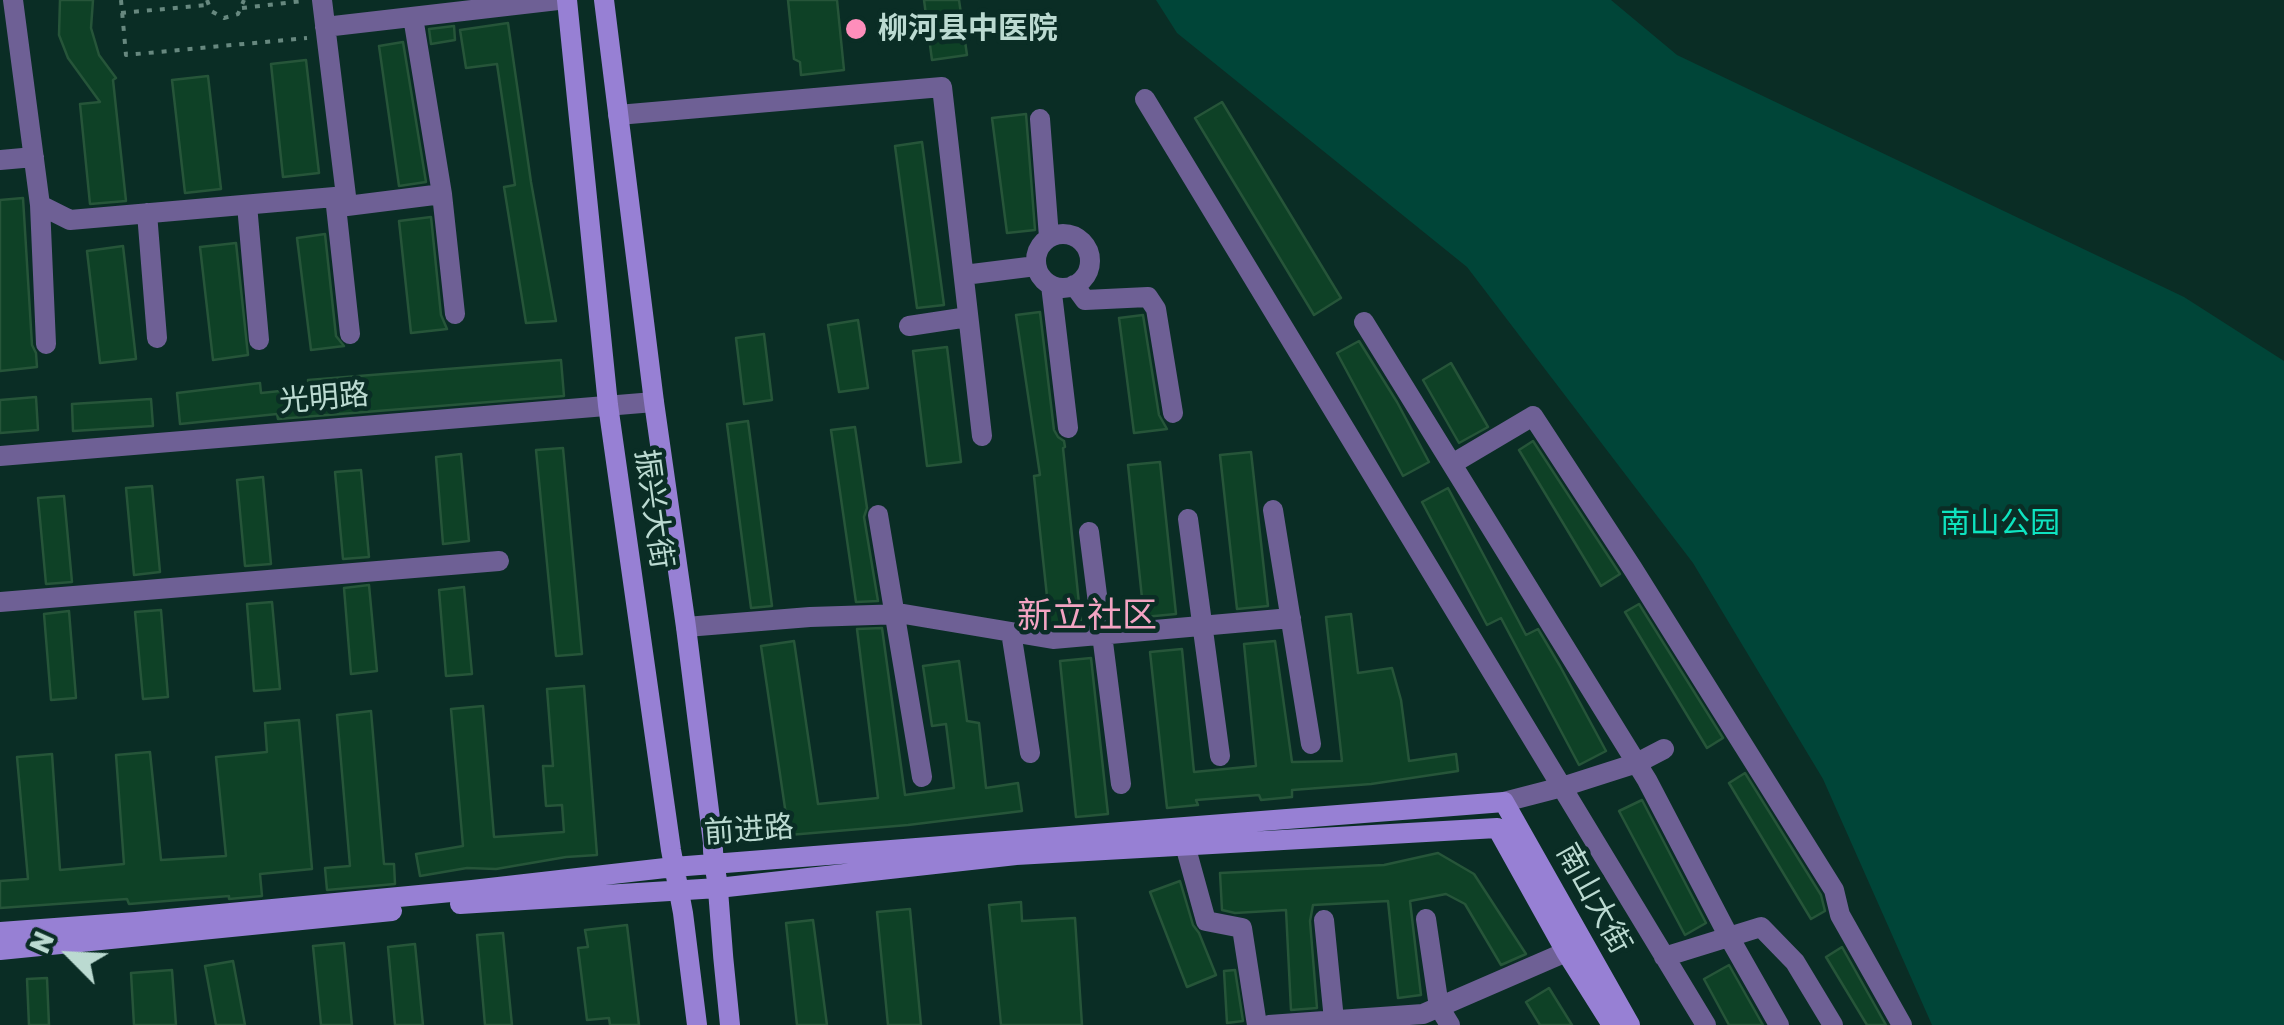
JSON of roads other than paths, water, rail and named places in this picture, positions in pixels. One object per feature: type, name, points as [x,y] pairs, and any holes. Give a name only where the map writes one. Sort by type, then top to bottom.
[{"type":"street","points":[[13,0],[40,205],[46,344]]},
{"type":"street","points":[[322,0],[350,334]]},
{"type":"street","points":[[326,32],[558,0]]},
{"type":"street","name":"振兴大街","points":[[568,0],[608,405],[697,1025]]},
{"type":"street","name":"振兴大街","points":[[604,0],[686,627],[718,888],[730,1025]]},
{"type":"street","points":[[413,17],[442,194],[456,314]]},
{"type":"street","points":[[618,115],[942,87],[982,436]]},
{"type":"street","points":[[1145,99],[1706,1025]]},
{"type":"street","points":[[1040,120],[1049,238]]},
{"type":"street","points":[[0,160],[34,157]]},
{"type":"street","points":[[340,197],[346,206],[442,194]]},
{"type":"street","points":[[40,205],[70,220],[340,197]]},
{"type":"street","points":[[247,205],[259,340]]},
{"type":"street","points":[[147,213],[157,338]]},
{"type":"street","points":[[1070,235],[1086,248],[1088,269],[1074,285],[1051,285],[1039,274],[1036,255],[1049,238],[1070,235]]},
{"type":"street","points":[[964,275],[1036,266]]},
{"type":"street","points":[[1051,285],[1068,428]]},
{"type":"street","points":[[1074,285],[1085,300],[1148,297],[1156,309],[1173,413]]},
{"type":"street","points":[[909,326],[968,317]]},
{"type":"street","points":[[1364,322],[1637,764],[1779,1025]]},
{"type":"street","name":"光明路","points":[[0,456],[654,402]]},
{"type":"street","points":[[1452,464],[1533,416],[1834,890],[1840,915],[1902,1025]]},
{"type":"street","points":[[1273,510],[1311,744]]},
{"type":"street","points":[[878,515],[922,777]]},
{"type":"street","points":[[1188,519],[1220,756]]},
{"type":"street","points":[[1088,532],[1121,784]]},
{"type":"street","points":[[0,602],[500,562]]},
{"type":"street","points":[[686,627],[895,615],[1053,638],[1291,618]]},
{"type":"street","points":[[1011,632],[1030,753]]},
{"type":"street","points":[[1504,802],[1637,764],[1664,749]]},
{"type":"street","name":"前进路","points":[[0,932],[472,890],[674,866],[1504,802]]},
{"type":"street","name":"南山大街","points":[[1504,802],[1630,1025]]},
{"type":"street","name":"前进路","points":[[0,950],[477,902],[718,888],[1016,855],[1497,828]]},
{"type":"street","name":"南山大街","points":[[1497,828],[1612,1025]]},
{"type":"street","points":[[1185,845],[1206,921],[1242,928],[1257,1025]]},
{"type":"street","points":[[1426,919],[1444,1016]]},
{"type":"street","points":[[1324,920],[1343,1021]]},
{"type":"street","points":[[1664,956],[1761,926],[1795,962],[1833,1025]]},
{"type":"street","points":[[1269,1025],[1423,1014],[1444,1016],[1566,952]]},
{"type":"place","name":"柳河县中医院","points":[[856,29]]},
{"type":"district","name":"新立社区","points":[[1087,617]]},
{"type":"park label","name":"南山公园","points":[[2000,524]]}]
